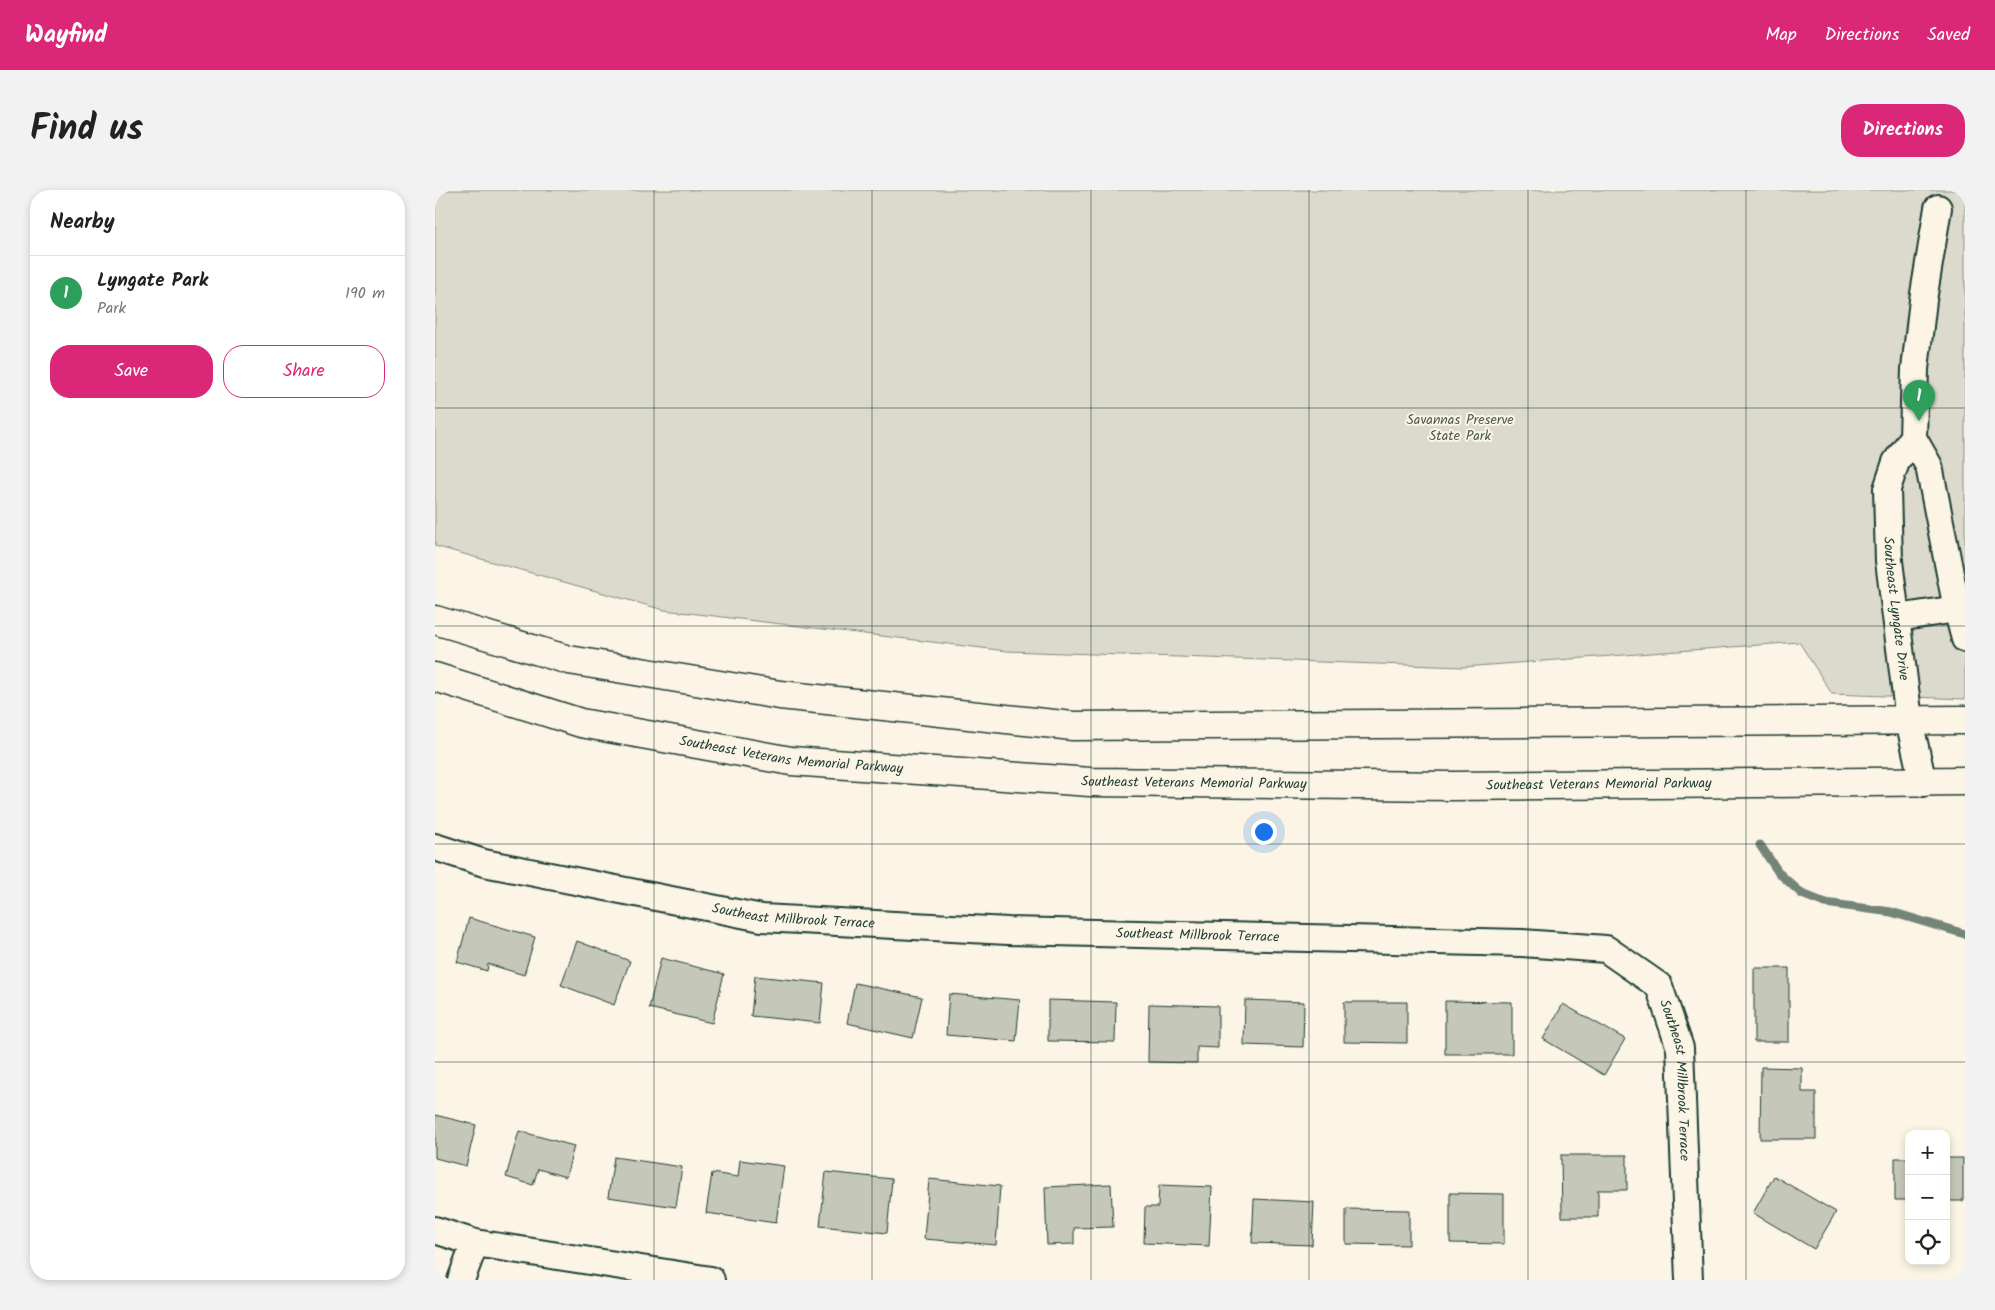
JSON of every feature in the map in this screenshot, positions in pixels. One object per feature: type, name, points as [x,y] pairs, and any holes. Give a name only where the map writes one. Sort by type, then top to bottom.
[{"type":"main road","points":[[435,620],[569,660],[780,695],[1073,726],[1965,720]]},
{"type":"main road","name":"Southeast Veterans Memorial Parkway","points":[[435,677],[581,723],[791,761],[1090,782],[1451,786],[1923,783],[1965,781]]},
{"type":"street","points":[[1938,208],[1923,300],[1915,369],[1913,438],[1929,466],[1957,609],[1965,639]]},
{"type":"street","name":"Southeast Lyngate Drive","points":[[1913,438],[1896,462],[1887,489],[1889,561],[1909,720],[1923,783]]},
{"type":"street","points":[[1897,618],[1957,609]]},
{"type":"street","name":"Southeast Millbrook Terrace","points":[[435,847],[483,863],[762,918],[1008,931],[1522,943],[1606,949],[1659,986],[1681,1048],[1689,1280]]},
{"type":"street","points":[[435,1230],[475,1242],[711,1280]]},
{"type":"street","points":[[461,1280],[475,1242]]},
{"type":"green space","name":"Savannas Preserve State Park","points":[[435,190],[1965,190],[1965,699],[1832,694],[1799,642],[1463,667],[1007,651],[664,610],[435,546]]},
{"type":"building","points":[[469,918],[535,937],[524,975],[488,964],[487,971],[457,962]]},
{"type":"building","points":[[577,941],[630,961],[614,1005],[561,985]]},
{"type":"building","points":[[661,958],[724,974],[712,1023],[649,1008]]},
{"type":"building","points":[[1754,968],[1789,968],[1789,1042],[1754,1042]]},
{"type":"building","points":[[755,976],[824,983],[820,1023],[751,1016]]},
{"type":"building","points":[[855,983],[922,997],[913,1038],[847,1023]]},
{"type":"building","points":[[949,994],[1020,1000],[1016,1041],[946,1035]]},
{"type":"building","points":[[1048,1000],[1116,1002],[1115,1042],[1048,1041]]},
{"type":"building","points":[[1245,1000],[1304,1002],[1303,1047],[1244,1045]]},
{"type":"building","points":[[1445,1001],[1512,1002],[1512,1054],[1445,1054]]},
{"type":"building","points":[[1344,1002],[1407,1002],[1407,1043],[1344,1042]]},
{"type":"building","points":[[1149,1004],[1218,1006],[1218,1048],[1197,1047],[1197,1063],[1148,1062]]},
{"type":"building","points":[[1563,1004],[1625,1039],[1604,1075],[1543,1039]]},
{"type":"building","points":[[1761,1067],[1802,1068],[1802,1092],[1816,1092],[1816,1139],[1760,1139]]},
{"type":"building","points":[[435,1115],[476,1125],[466,1166],[435,1158]]},
{"type":"building","points":[[519,1131],[574,1146],[566,1177],[538,1169],[533,1185],[506,1177]]},
{"type":"building","points":[[1561,1155],[1627,1155],[1627,1190],[1598,1190],[1598,1217],[1562,1217]]},
{"type":"building","points":[[614,1157],[682,1167],[676,1207],[608,1197]]},
{"type":"building","points":[[1895,1158],[1905,1158],[1905,1200],[1895,1200]]},
{"type":"building","points":[[1950,1158],[1963,1158],[1963,1201],[1950,1201]]},
{"type":"building","points":[[740,1160],[784,1166],[776,1223],[706,1213],[712,1173],[738,1177]]},
{"type":"building","points":[[826,1172],[892,1179],[887,1233],[820,1226]]},
{"type":"building","points":[[1774,1176],[1836,1212],[1814,1249],[1753,1213]]},
{"type":"building","points":[[929,1179],[1000,1186],[996,1245],[924,1239]]},
{"type":"building","points":[[1111,1184],[1113,1227],[1074,1228],[1074,1244],[1047,1245],[1045,1187]]},
{"type":"building","points":[[1159,1185],[1212,1187],[1209,1246],[1144,1243],[1145,1207],[1158,1207]]},
{"type":"building","points":[[1450,1193],[1504,1194],[1504,1244],[1450,1243]]},
{"type":"building","points":[[1254,1199],[1314,1202],[1312,1245],[1252,1243]]},
{"type":"building","points":[[1346,1209],[1409,1210],[1409,1245],[1346,1244]]},
{"type":"waterway","points":[[1760,845],[1779,873],[1802,894],[1825,903],[1891,912],[1965,934]]},
{"type":"place","name":"Lyngate Park","points":[[1919,421]]}]
